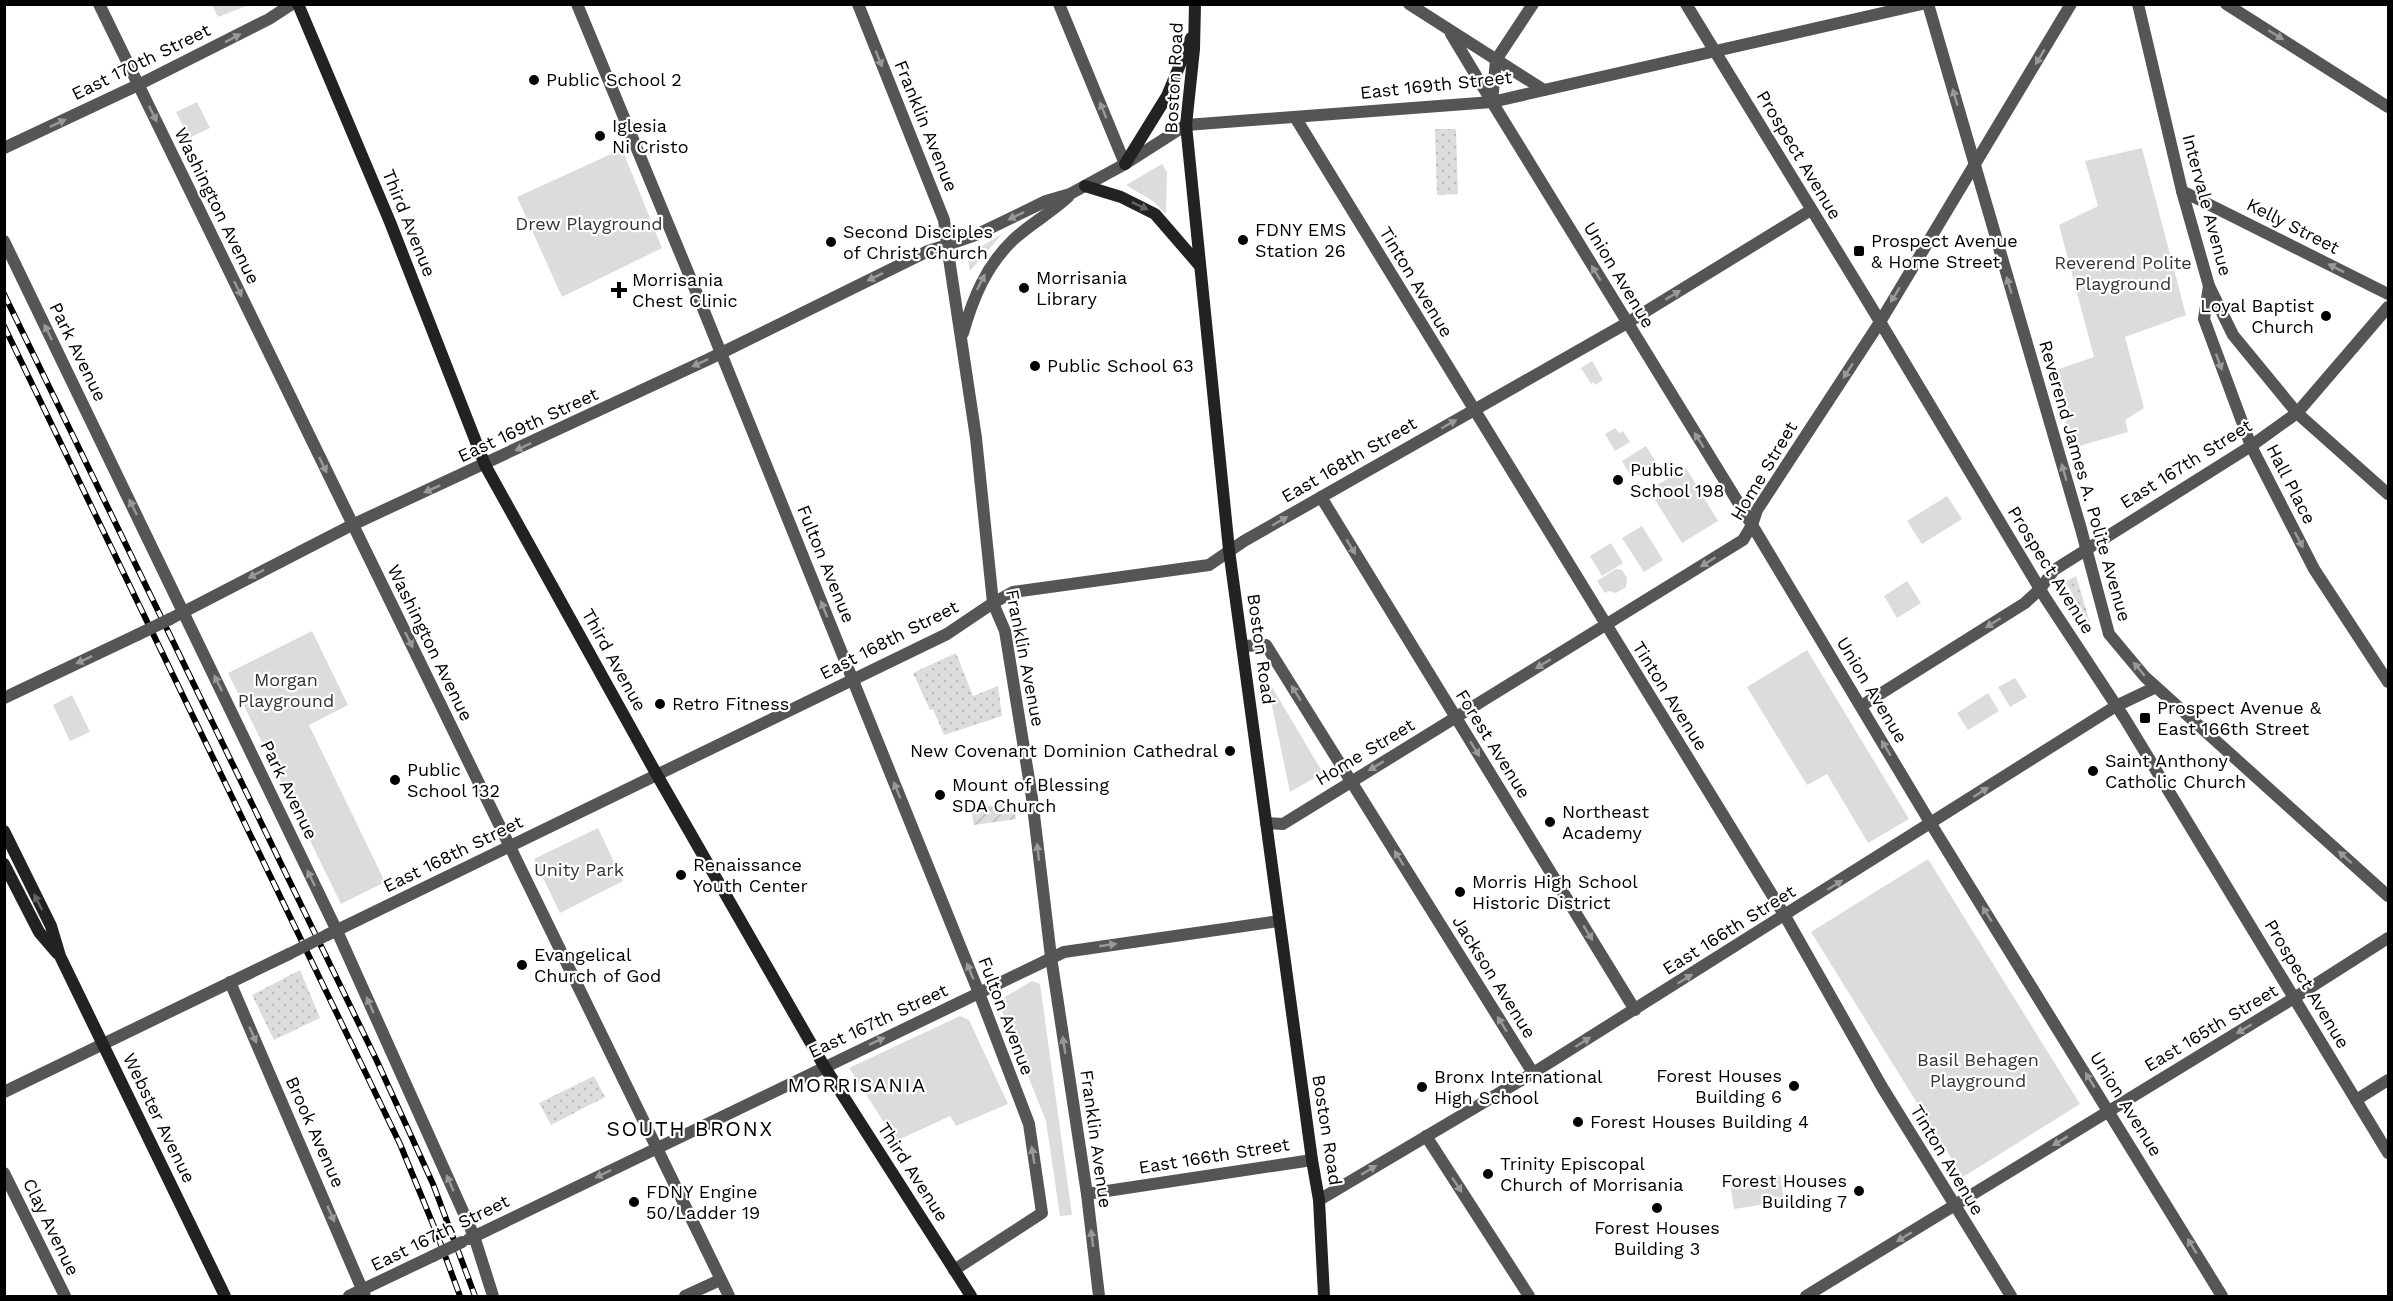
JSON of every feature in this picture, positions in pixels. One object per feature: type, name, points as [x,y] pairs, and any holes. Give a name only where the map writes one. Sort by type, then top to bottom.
[{"type":"main road","name":"Third Avenue","points":[[298,4],[390,222],[485,465],[657,775],[824,1066],[971,1296]]},
{"type":"main road","name":"Boston Road","points":[[1195,4],[1195,29],[1186,125],[1200,267],[1229,550],[1319,1200],[1324,1296]]},
{"type":"main road","points":[[1125,164],[1167,96],[1195,29]]},
{"type":"main road","points":[[1085,186],[1121,197],[1155,214],[1200,267]]},
{"type":"main road","name":"Webster Avenue","points":[[4,831],[51,926],[60,956],[225,1296]]},
{"type":"main road","name":"Webster Avenue","points":[[4,864],[39,932],[60,956]]},
{"type":"street","name":"Washington Avenue","points":[[99,4],[729,1296]]},
{"type":"street","name":"East 170th Street","points":[[4,148],[269,20],[291,4]]},
{"type":"street","name":"Fulton Avenue","points":[[577,4],[853,680],[1029,1124],[1042,1213],[954,1270]]},
{"type":"street","name":"Franklin Avenue","points":[[858,4],[944,220],[980,471],[993,603],[1005,631],[1032,798],[1051,957],[1087,1194],[1099,1296]]},
{"type":"street","points":[[1059,4],[1125,164]]},
{"type":"street","name":"Union Avenue","points":[[1409,4],[1544,90]]},
{"type":"street","points":[[1492,102],[1496,60],[1533,4]]},
{"type":"street","name":"Prospect Avenue","points":[[1686,4],[2040,589],[2116,706],[2388,1153]]},
{"type":"street","name":"East 169th Street","points":[[961,337],[979,285],[990,267],[1013,240],[1052,212],[1070,195],[1125,164],[1186,125],[1492,102],[1904,6],[1922,4]]},
{"type":"street","name":"Reverend James A. Polite Avenue","points":[[1928,4],[2109,634],[2156,687],[2388,896]]},
{"type":"street","name":"Intervale Avenue","points":[[2138,4],[2182,190],[2209,286],[2233,335],[2297,413],[2388,494]]},
{"type":"street","points":[[2226,4],[2388,107]]},
{"type":"street","name":"Home Street","points":[[1266,823],[1283,824],[1743,540],[1752,525],[1757,510],[1880,322],[2074,5]]},
{"type":"street","name":"Union Avenue","points":[[1449,31],[1752,525],[1931,824],[2222,1296]]},
{"type":"street","name":"Tinton Avenue","points":[[1296,117],[1473,410],[1785,916],[1882,1087],[2011,1296]]},
{"type":"street","name":"Kelly Street","points":[[2182,190],[2388,294]]},
{"type":"street","name":"East 169th Street","points":[[4,698],[138,635],[352,525],[485,465],[721,353],[928,251],[978,234],[1046,201],[1070,195]]},
{"type":"street","name":"East 168th Street","points":[[4,1092],[947,634],[1013,592],[1209,565],[1229,550],[1627,323],[1811,210]]},
{"type":"street","name":"Park Avenue","points":[[4,241],[183,611],[332,933],[493,1296]]},
{"type":"street","name":"Hall Place","points":[[2209,286],[2204,319],[2251,446],[2314,569],[2388,682]]},
{"type":"street","name":"East 167th Street","points":[[1861,706],[2025,603],[2055,570],[2086,548],[2251,446],[2297,413],[2388,307]]},
{"type":"street","name":"Forest Avenue","points":[[1321,497],[1635,1010]]},
{"type":"street","name":"Jackson Avenue","points":[[1242,646],[1266,645],[1533,1073]]},
{"type":"street","name":"East 166th Street","points":[[1319,1200],[1635,1010],[2116,706],[2156,687]]},
{"type":"street","name":"East 167th Street","points":[[349,1296],[365,1293],[433,1256],[1051,957],[1064,952],[1279,921]]},
{"type":"street","name":"East 165th Street","points":[[1806,1296],[2294,998],[2388,938]]},
{"type":"street","name":"Brook Avenue","points":[[230,982],[365,1293]]},
{"type":"street","points":[[2356,1100],[2388,1080]]},
{"type":"street","points":[[1426,1136],[1528,1296]]},
{"type":"street","name":"East 166th Street","points":[[1087,1194],[1312,1160]]},
{"type":"street","name":"Clay Avenue","points":[[4,1173],[65,1296]]},
{"type":"street","points":[[685,1296],[720,1280]]},
{"type":"green space","points":[[212,5],[249,5],[218,17]]},
{"type":"green space","points":[[197,102],[210,128],[189,138],[176,112]]},
{"type":"green space","points":[[1435,129],[1456,129],[1458,194],[1437,195]]},
{"type":"green space","name":"Reverend Polite Playground","points":[[2142,148],[2186,315],[2125,337],[2144,408],[2125,420],[2128,432],[2072,448],[2053,371],[2094,357],[2059,225],[2098,206],[2085,161]]},
{"type":"green space","name":"Drew Playground","points":[[622,149],[662,248],[562,297],[517,197]]},
{"type":"green space","points":[[1162,164],[1167,172],[1166,214],[1153,201],[1126,185]]},
{"type":"green space","points":[[1002,234],[970,271],[967,255]]},
{"type":"green space","points":[[1592,361],[1603,380],[1595,385],[1593,382],[1591,384],[1581,368]]},
{"type":"green space","points":[[1615,428],[1619,433],[1623,431],[1630,442],[1615,451],[1605,434]]},
{"type":"green space","points":[[1646,446],[1660,469],[1646,477],[1635,474],[1631,476],[1622,461]]},
{"type":"green space","points":[[1686,468],[1718,521],[1682,543],[1649,490]]},
{"type":"green space","points":[[1947,496],[1962,519],[1922,544],[1907,521]]},
{"type":"green space","points":[[1642,526],[1663,560],[1644,572],[1622,538]]},
{"type":"green space","points":[[1611,543],[1623,563],[1602,576],[1590,556]]},
{"type":"green space","points":[[1616,569],[1622,570],[1627,578],[1626,587],[1616,593],[1609,591],[1605,593],[1597,581]]},
{"type":"green space","points":[[2076,576],[2090,623],[2065,582]]},
{"type":"green space","points":[[1907,581],[1921,603],[1897,618],[1884,596]]},
{"type":"green space","name":"Morgan Playground","points":[[312,631],[348,705],[309,725],[385,882],[341,904],[228,673]]},
{"type":"green space","points":[[1807,650],[1909,819],[1868,843],[1827,774],[1807,785],[1747,687]]},
{"type":"green space","points":[[956,653],[973,696],[998,686],[1002,716],[944,735],[913,673]]},
{"type":"green space","points":[[1266,677],[1323,773],[1290,792]]},
{"type":"green space","points":[[2015,678],[2027,697],[2010,707],[1998,687]]},
{"type":"green space","points":[[1988,693],[1999,711],[1968,730],[1957,713]]},
{"type":"green space","points":[[72,695],[90,732],[70,741],[53,705]]},
{"type":"green space","points":[[1013,802],[1016,819],[974,825],[971,809]]},
{"type":"green space","name":"Unity Park","points":[[598,828],[623,881],[560,913],[534,859]]},
{"type":"green space","name":"Basil Behagen Playground","points":[[1928,859],[2080,1104],[1963,1177],[1811,932]]},
{"type":"green space","points":[[300,970],[320,1018],[274,1040],[252,995]]},
{"type":"green space","points":[[1032,981],[1040,984],[1072,1215],[1060,1216],[1046,1121],[998,1001]]},
{"type":"green space","points":[[960,1016],[969,1020],[1008,1104],[956,1126],[950,1116],[896,1141],[849,1068]]},
{"type":"green space","points":[[594,1076],[605,1097],[551,1125],[539,1103]]},
{"type":"green space","points":[[1780,1175],[1784,1201],[1734,1209],[1730,1184]]},
{"type":"railway","points":[[4,294],[376,1059],[433,1184],[475,1296]]},
{"type":"railway","points":[[4,326],[400,1144],[460,1296]]},
{"type":"place","name":"Public School 2","points":[[534,80]]},
{"type":"place","name":"Iglesia Ni Cristo","points":[[600,136]]},
{"type":"place","name":"FDNY EMS Station 26","points":[[1243,240]]},
{"type":"place","name":"Second Disciples of Christ Church","points":[[831,242]]},
{"type":"place","name":"Prospect Avenue & Home Street","points":[[1859,251]]},
{"type":"place","name":"Morrisania Library","points":[[1024,288]]},
{"type":"place","name":"Morrisania Chest Clinic","points":[[619,290]]},
{"type":"place","name":"Loyal Baptist Church","points":[[2326,316]]},
{"type":"place","name":"Public School 63","points":[[1035,366]]},
{"type":"place","name":"Public School 198","points":[[1618,480]]},
{"type":"place","name":"Retro Fitness","points":[[660,704]]},
{"type":"place","name":"Prospect Avenue & East 166th Street","points":[[2145,718]]},
{"type":"place","name":"New Covenant Dominion Cathedral","points":[[1230,751]]},
{"type":"place","name":"Saint Anthony Catholic Church","points":[[2093,771]]},
{"type":"place","name":"Public School 132","points":[[395,780]]},
{"type":"place","name":"Mount of Blessing SDA Church","points":[[940,795]]},
{"type":"place","name":"Northeast Academy","points":[[1550,822]]},
{"type":"place","name":"Renaissance Youth Center","points":[[681,875]]},
{"type":"place","name":"Morris High School Historic District","points":[[1460,892]]},
{"type":"place","name":"Evangelical Church of God","points":[[522,965]]},
{"type":"place","name":"Forest Houses Building 6","points":[[1794,1086]]},
{"type":"place","name":"Bronx International High School","points":[[1422,1087]]},
{"type":"place","name":"Forest Houses Building 4","points":[[1578,1122]]},
{"type":"place","name":"Trinity Episcopal Church of Morrisania","points":[[1488,1174]]},
{"type":"place","name":"Forest Houses Building 7","points":[[1859,1191]]},
{"type":"place","name":"FDNY Engine 50/Ladder 19","points":[[634,1202]]},
{"type":"place","name":"Forest Houses Building 3","points":[[1657,1208]]},
{"type":"district","name":"MORRISANIA","points":[[857,1085]]},
{"type":"district","name":"SOUTH BRONX","points":[[690,1129]]}]
